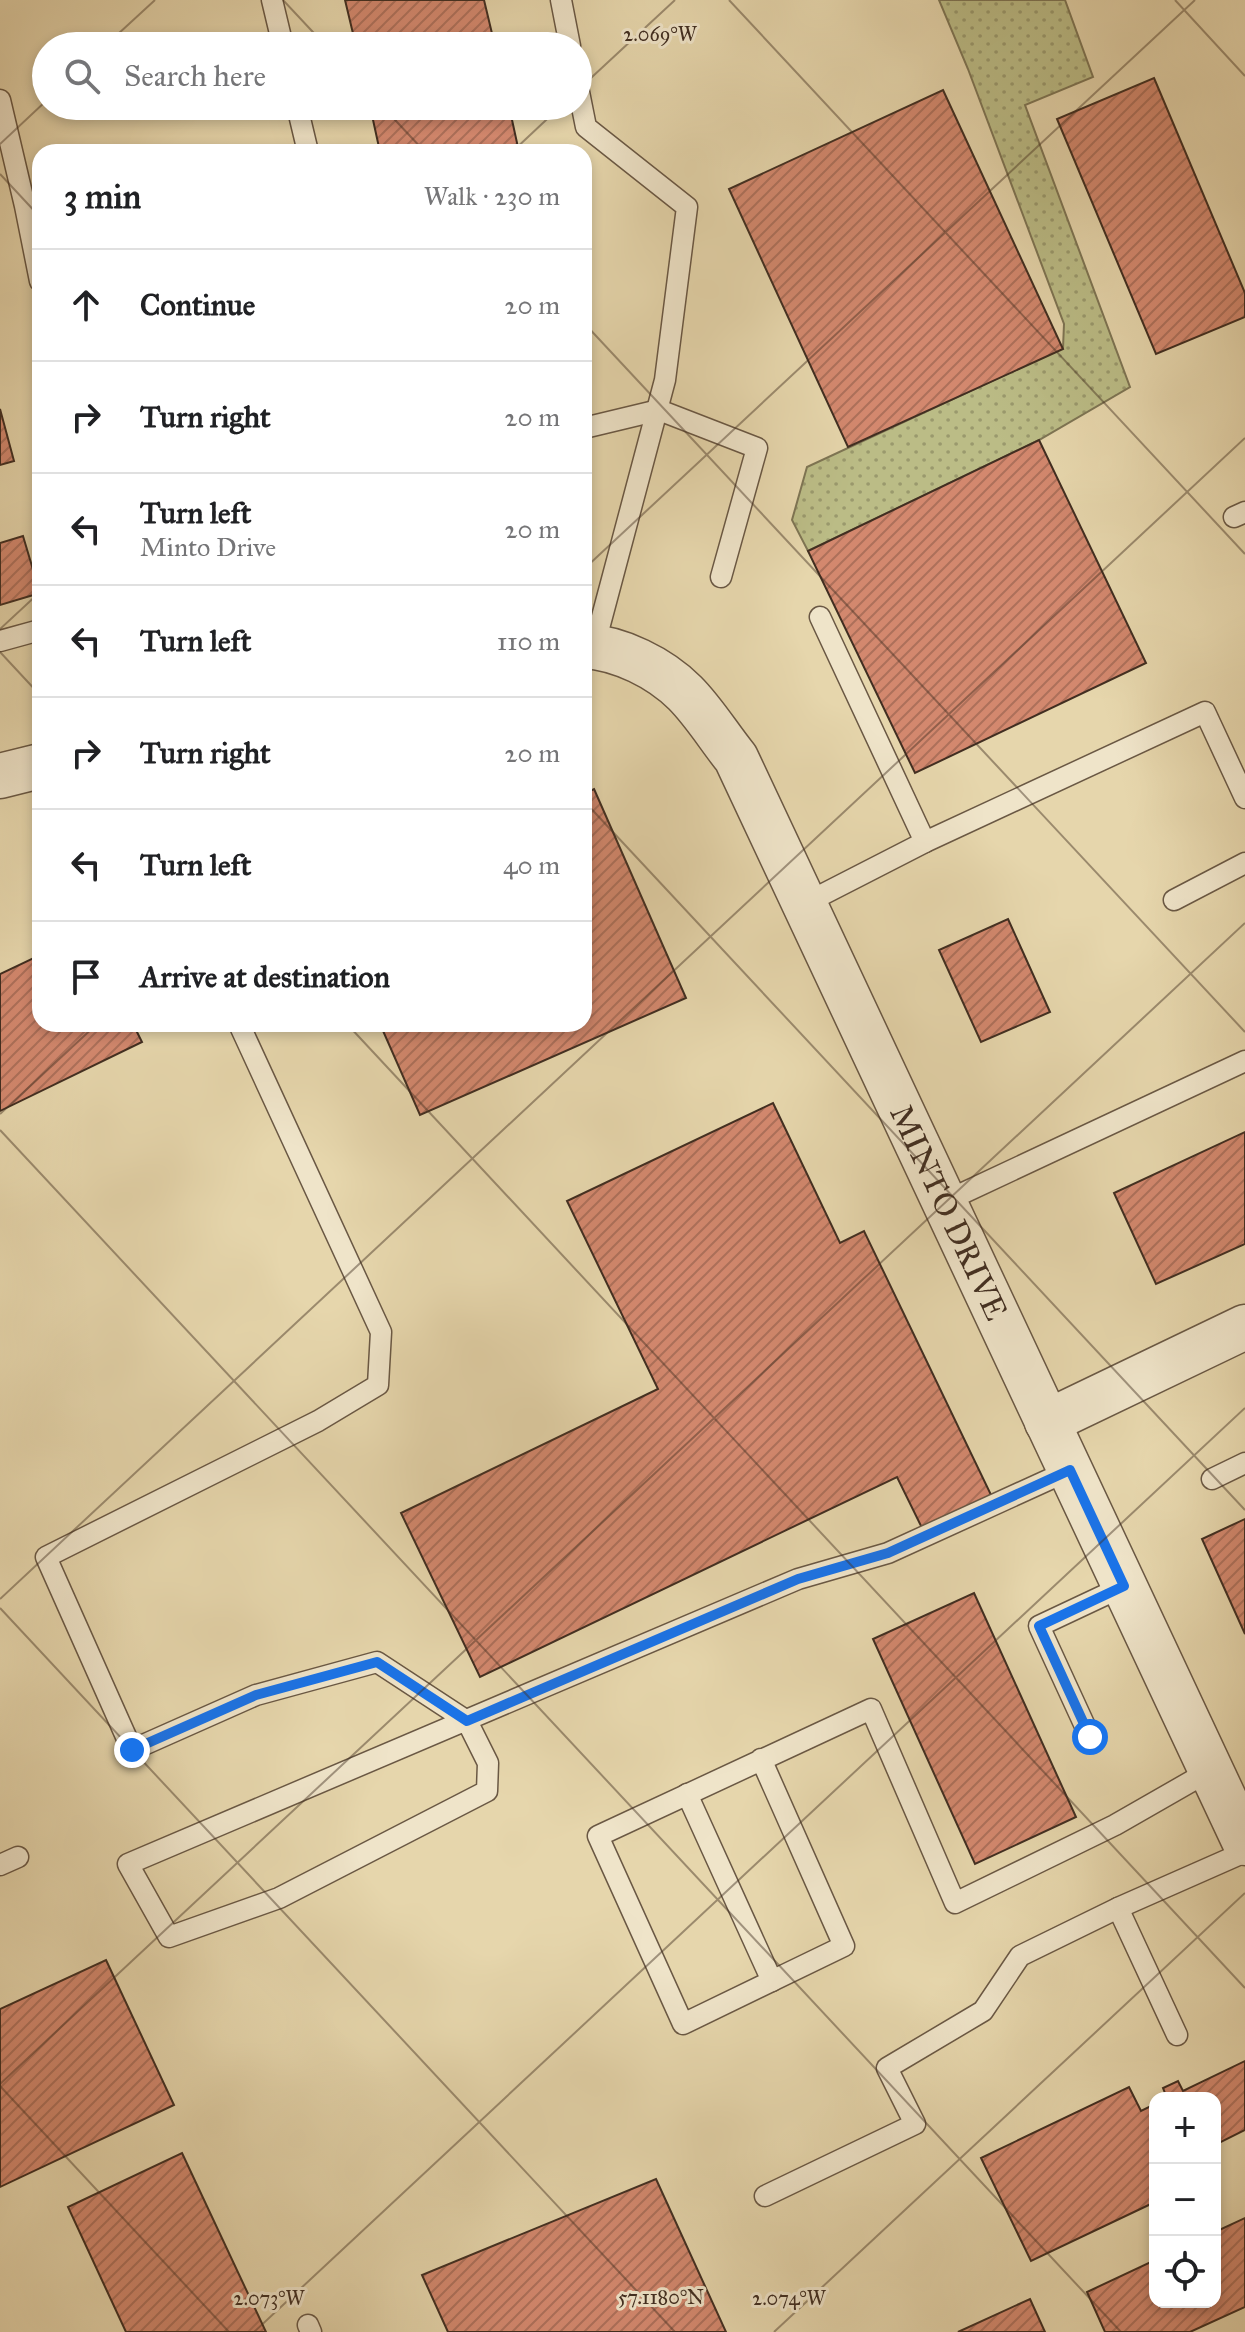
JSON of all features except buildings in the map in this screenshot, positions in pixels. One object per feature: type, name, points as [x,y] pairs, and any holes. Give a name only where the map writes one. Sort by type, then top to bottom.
[{"type":"street","name":"MINTO DRIVE","points":[[592,647],[642,663],[665,677],[686,694],[736,758],[1245,1843]]},
{"type":"street","points":[[0,776],[32,768]]},
{"type":"street","points":[[1047,1422],[1245,1327]]},
{"type":"lane","points":[[272,0],[280,32]]},
{"type":"lane","points":[[561,0],[567,32]]},
{"type":"lane","points":[[0,100],[32,241]]},
{"type":"lane","points":[[300,120],[306,144]]},
{"type":"lane","points":[[585,120],[586,127],[687,207],[659,410],[592,636]]},
{"type":"lane","points":[[592,426],[659,410],[757,448],[721,577]]},
{"type":"lane","points":[[820,617],[925,842]]},
{"type":"lane","points":[[0,641],[32,632]]},
{"type":"lane","points":[[804,904],[925,842],[1205,712],[1245,798]]},
{"type":"lane","points":[[1174,900],[1245,863]]},
{"type":"lane","points":[[243,1032],[381,1332],[378,1385],[318,1421],[46,1557],[132,1750],[256,1695],[377,1662],[467,1721],[488,1763],[487,1791],[279,1898],[169,1937],[128,1864],[467,1721],[798,1579],[888,1553],[1070,1470]]},
{"type":"lane","points":[[944,1202],[1245,1061]]},
{"type":"lane","points":[[1212,1479],[1245,1463]]},
{"type":"lane","points":[[1090,1737],[1039,1626],[1124,1586]]},
{"type":"lane","points":[[761,1759],[844,1946],[683,2024],[598,1836],[761,1759],[871,1709],[955,1903],[1115,1825],[1211,1770]]},
{"type":"lane","points":[[687,1794],[772,1981]]},
{"type":"lane","points":[[765,2196],[915,2124],[887,2068],[983,2011],[1020,1956],[1118,1908],[1245,1852]]},
{"type":"lane","points":[[1118,1908],[1177,2035]]},
{"type":"green space","points":[[939,0],[1065,0],[1093,77],[1025,105],[1130,387],[1039,440],[808,551],[792,520],[807,467],[1063,348],[1064,324]]},
{"type":"route","points":[[132,1750],[256,1695],[377,1662],[467,1721],[798,1579],[888,1553],[1070,1470],[1124,1586],[1039,1626],[1090,1737]]}]
